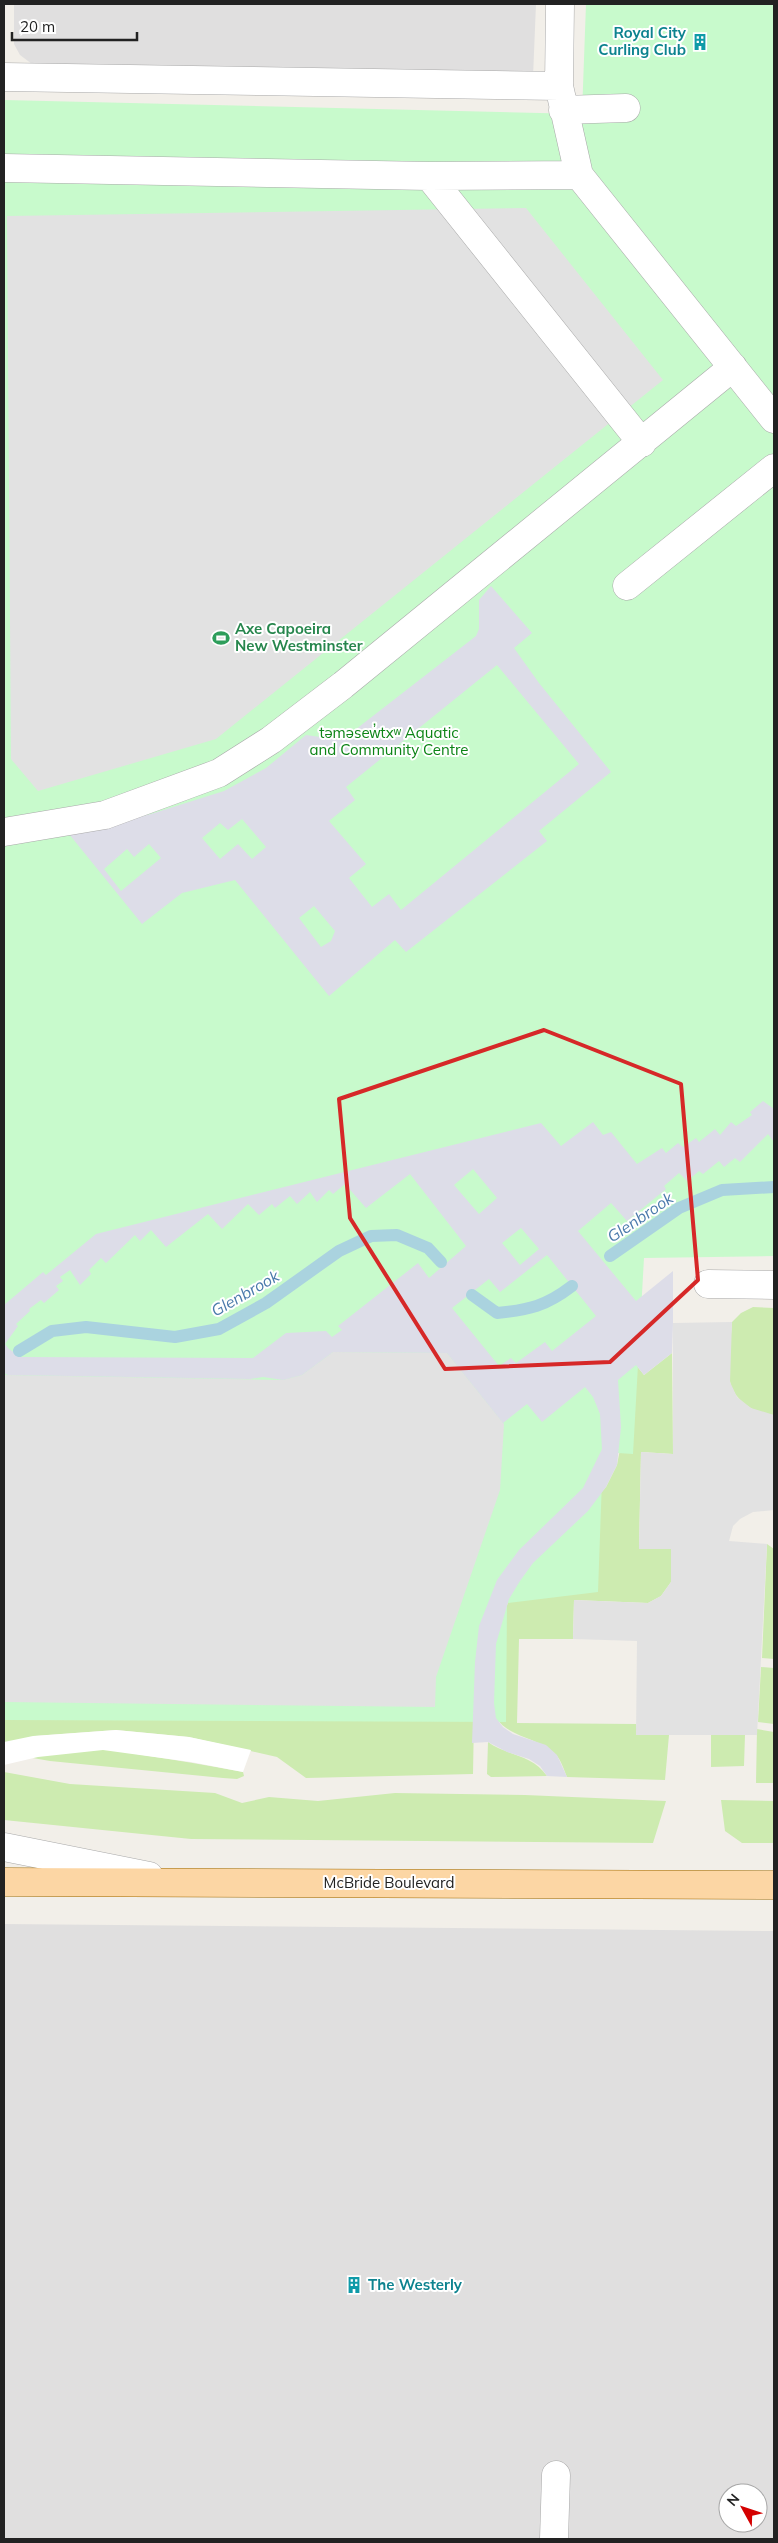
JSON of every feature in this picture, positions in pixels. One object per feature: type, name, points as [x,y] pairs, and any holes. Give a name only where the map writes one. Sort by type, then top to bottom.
[{"type":"main road","name":"McBride Boulevard","points":[[4,1882],[774,1885]]},
{"type":"street","points":[[560,4],[561,98],[579,175],[774,418]]},
{"type":"street","points":[[4,77],[561,98],[626,108]]},
{"type":"street","points":[[4,168],[429,176],[579,175]]},
{"type":"street","points":[[429,176],[642,442]]},
{"type":"street","points":[[4,832],[105,815],[220,773],[271,740],[343,685],[733,368]]},
{"type":"street","points":[[627,586],[774,468]]},
{"type":"street","points":[[708,1284],[774,1285]]},
{"type":"street","points":[[4,1847],[182,1883]]},
{"type":"street","points":[[554,2539],[556,2475]]},
{"type":"highlighted area","points":[[544,1030],[681,1084],[698,1280],[610,1362],[445,1369],[350,1218],[339,1099]]},
{"type":"shaded area","points":[[14,4],[536,4],[533,77],[32,64],[20,55],[14,44]]},
{"type":"shaded area","points":[[526,208],[663,380],[216,739],[38,791],[11,759],[7,216]]},
{"type":"shaded area","points":[[491,586],[532,633],[514,648],[539,683],[611,772],[539,831],[547,841],[406,952],[395,940],[329,996],[235,880],[182,893],[142,924],[69,834],[151,814],[224,791],[266,768],[306,735],[342,740],[476,636],[479,629],[479,600]],"holes":[[[497,665],[579,764],[401,910],[389,894],[372,907],[349,878],[366,864],[329,821],[355,800],[346,787]],[[242,819],[266,847],[252,859],[238,844],[220,859],[202,838],[220,823],[228,830]],[[149,844],[161,858],[121,891],[104,869],[127,849],[134,857]],[[314,906],[335,931],[331,941],[321,947],[299,918]]]},
{"type":"shaded area","points":[[763,1101],[774,1109],[774,1142],[768,1134],[740,1162],[735,1158],[724,1167],[719,1161],[703,1174],[699,1171],[687,1181],[679,1173],[664,1186],[666,1189],[627,1221],[611,1203],[578,1231],[636,1301],[673,1271],[673,1323],[672,1353],[644,1375],[636,1365],[618,1380],[621,1427],[617,1465],[606,1487],[588,1511],[533,1563],[520,1581],[509,1599],[496,1644],[494,1703],[496,1718],[503,1727],[513,1734],[546,1745],[557,1755],[567,1777],[547,1776],[540,1766],[529,1759],[507,1752],[488,1742],[472,1743],[475,1662],[479,1626],[497,1580],[519,1550],[583,1488],[602,1449],[600,1414],[593,1397],[585,1387],[542,1422],[527,1404],[503,1423],[447,1353],[333,1352],[302,1375],[283,1380],[263,1377],[250,1379],[8,1375],[4,1373],[4,1305],[43,1272],[46,1275],[96,1234],[541,1123],[561,1146],[593,1122],[603,1135],[611,1132],[637,1164],[662,1148],[666,1153],[678,1143],[683,1147],[696,1138],[699,1142],[715,1129],[720,1135],[731,1122],[736,1126],[752,1115],[750,1112]],"holes":[[[473,1169],[497,1198],[479,1214],[454,1185]],[[410,1174],[466,1246],[429,1278],[418,1263],[338,1326],[342,1330],[332,1337],[326,1331],[286,1333],[253,1358],[21,1357],[5,1344],[18,1326],[16,1324],[30,1311],[29,1309],[41,1300],[44,1303],[59,1290],[56,1286],[63,1281],[60,1277],[70,1270],[80,1285],[91,1274],[89,1270],[101,1258],[106,1263],[135,1235],[140,1241],[151,1230],[166,1247],[208,1214],[222,1229],[248,1204],[259,1215],[272,1204],[275,1208],[290,1196],[297,1204],[310,1192],[317,1202],[329,1190],[333,1194],[345,1184],[366,1208]],[[521,1228],[539,1249],[520,1265],[502,1243]],[[547,1255],[596,1316],[552,1351],[545,1342],[516,1363],[511,1358],[499,1366],[452,1308],[489,1279],[500,1292]]]},
{"type":"shaded area","points":[[732,1322],[730,1382],[737,1397],[751,1408],[774,1415],[774,1510],[753,1512],[740,1519],[733,1526],[729,1541],[767,1544],[757,1735],[636,1735],[637,1641],[573,1639],[574,1600],[648,1603],[661,1596],[671,1582],[671,1549],[639,1549],[641,1452],[673,1454],[673,1323]]},
{"type":"shaded area","points":[[333,1352],[447,1353],[504,1424],[500,1490],[436,1677],[435,1707],[4,1702],[4,1375],[283,1380],[302,1375]]},
{"type":"shaded area","points":[[4,1924],[774,1931],[774,2539],[4,2539]]},
{"type":"green space","name":"təməsew̓txʷ Aquatic and Community Centre","points":[[586,4],[774,4],[774,1256],[644,1258],[633,1454],[603,1452],[598,1592],[507,1603],[506,1722],[4,1720],[4,100],[582,114]]},
{"type":"green space","points":[[753,1307],[774,1308],[774,1415],[760,1412],[746,1405],[732,1388],[730,1381],[729,1360],[732,1322],[741,1313]]},
{"type":"green space","points":[[672,1353],[673,1454],[641,1452],[639,1548],[671,1549],[671,1582],[661,1596],[648,1603],[574,1600],[573,1639],[519,1639],[517,1723],[636,1724],[637,1735],[669,1735],[665,1780],[567,1777],[556,1755],[549,1749],[509,1730],[496,1718],[502,1621],[509,1599],[606,1487],[617,1465],[636,1365],[644,1375]]},
{"type":"green space","points":[[767,1544],[774,1549],[774,1659],[762,1658]]},
{"type":"green space","points":[[519,1550],[475,1662],[473,1774],[306,1778],[277,1757],[189,1737],[116,1730],[35,1736],[243,1772],[244,1776],[237,1779],[223,1778],[50,1761],[4,1753],[4,1702]]},
{"type":"green space","points":[[761,1667],[774,1668],[774,1724],[758,1722]]},
{"type":"green space","points":[[757,1729],[774,1732],[774,1783],[756,1783]]},
{"type":"green space","points":[[711,1735],[745,1735],[744,1766],[711,1767]]},
{"type":"green space","points":[[488,1742],[495,1747],[534,1763],[547,1776],[491,1777],[487,1774]]},
{"type":"green space","points":[[4,1772],[70,1784],[215,1793],[242,1803],[269,1797],[318,1801],[395,1793],[525,1795],[666,1801],[653,1843],[191,1839],[4,1820]]},
{"type":"green space","points":[[721,1800],[774,1801],[774,1843],[742,1843],[725,1831]]},
{"type":"pier","points":[[116,1730],[189,1737],[251,1750],[243,1772],[191,1762],[103,1750],[38,1757],[4,1765],[4,1742],[33,1736]]},
{"type":"waterway","name":"Glenbrook","points":[[610,1256],[679,1208],[722,1190],[774,1187]]},
{"type":"waterway","name":"Glenbrook","points":[[19,1351],[52,1331],[86,1327],[175,1337],[219,1329],[266,1303],[339,1251],[371,1236],[397,1235],[428,1248],[441,1262]]},
{"type":"waterway","name":"Glenbrook","points":[[472,1295],[497,1313],[537,1306],[563,1293],[572,1286]]},
{"type":"place","name":"Royal City Curling Club","points":[[700,42]]},
{"type":"place","name":"Axe Capoeira New Westminster","points":[[221,638]]},
{"type":"place","name":"The Westerly","points":[[354,2285]]}]
